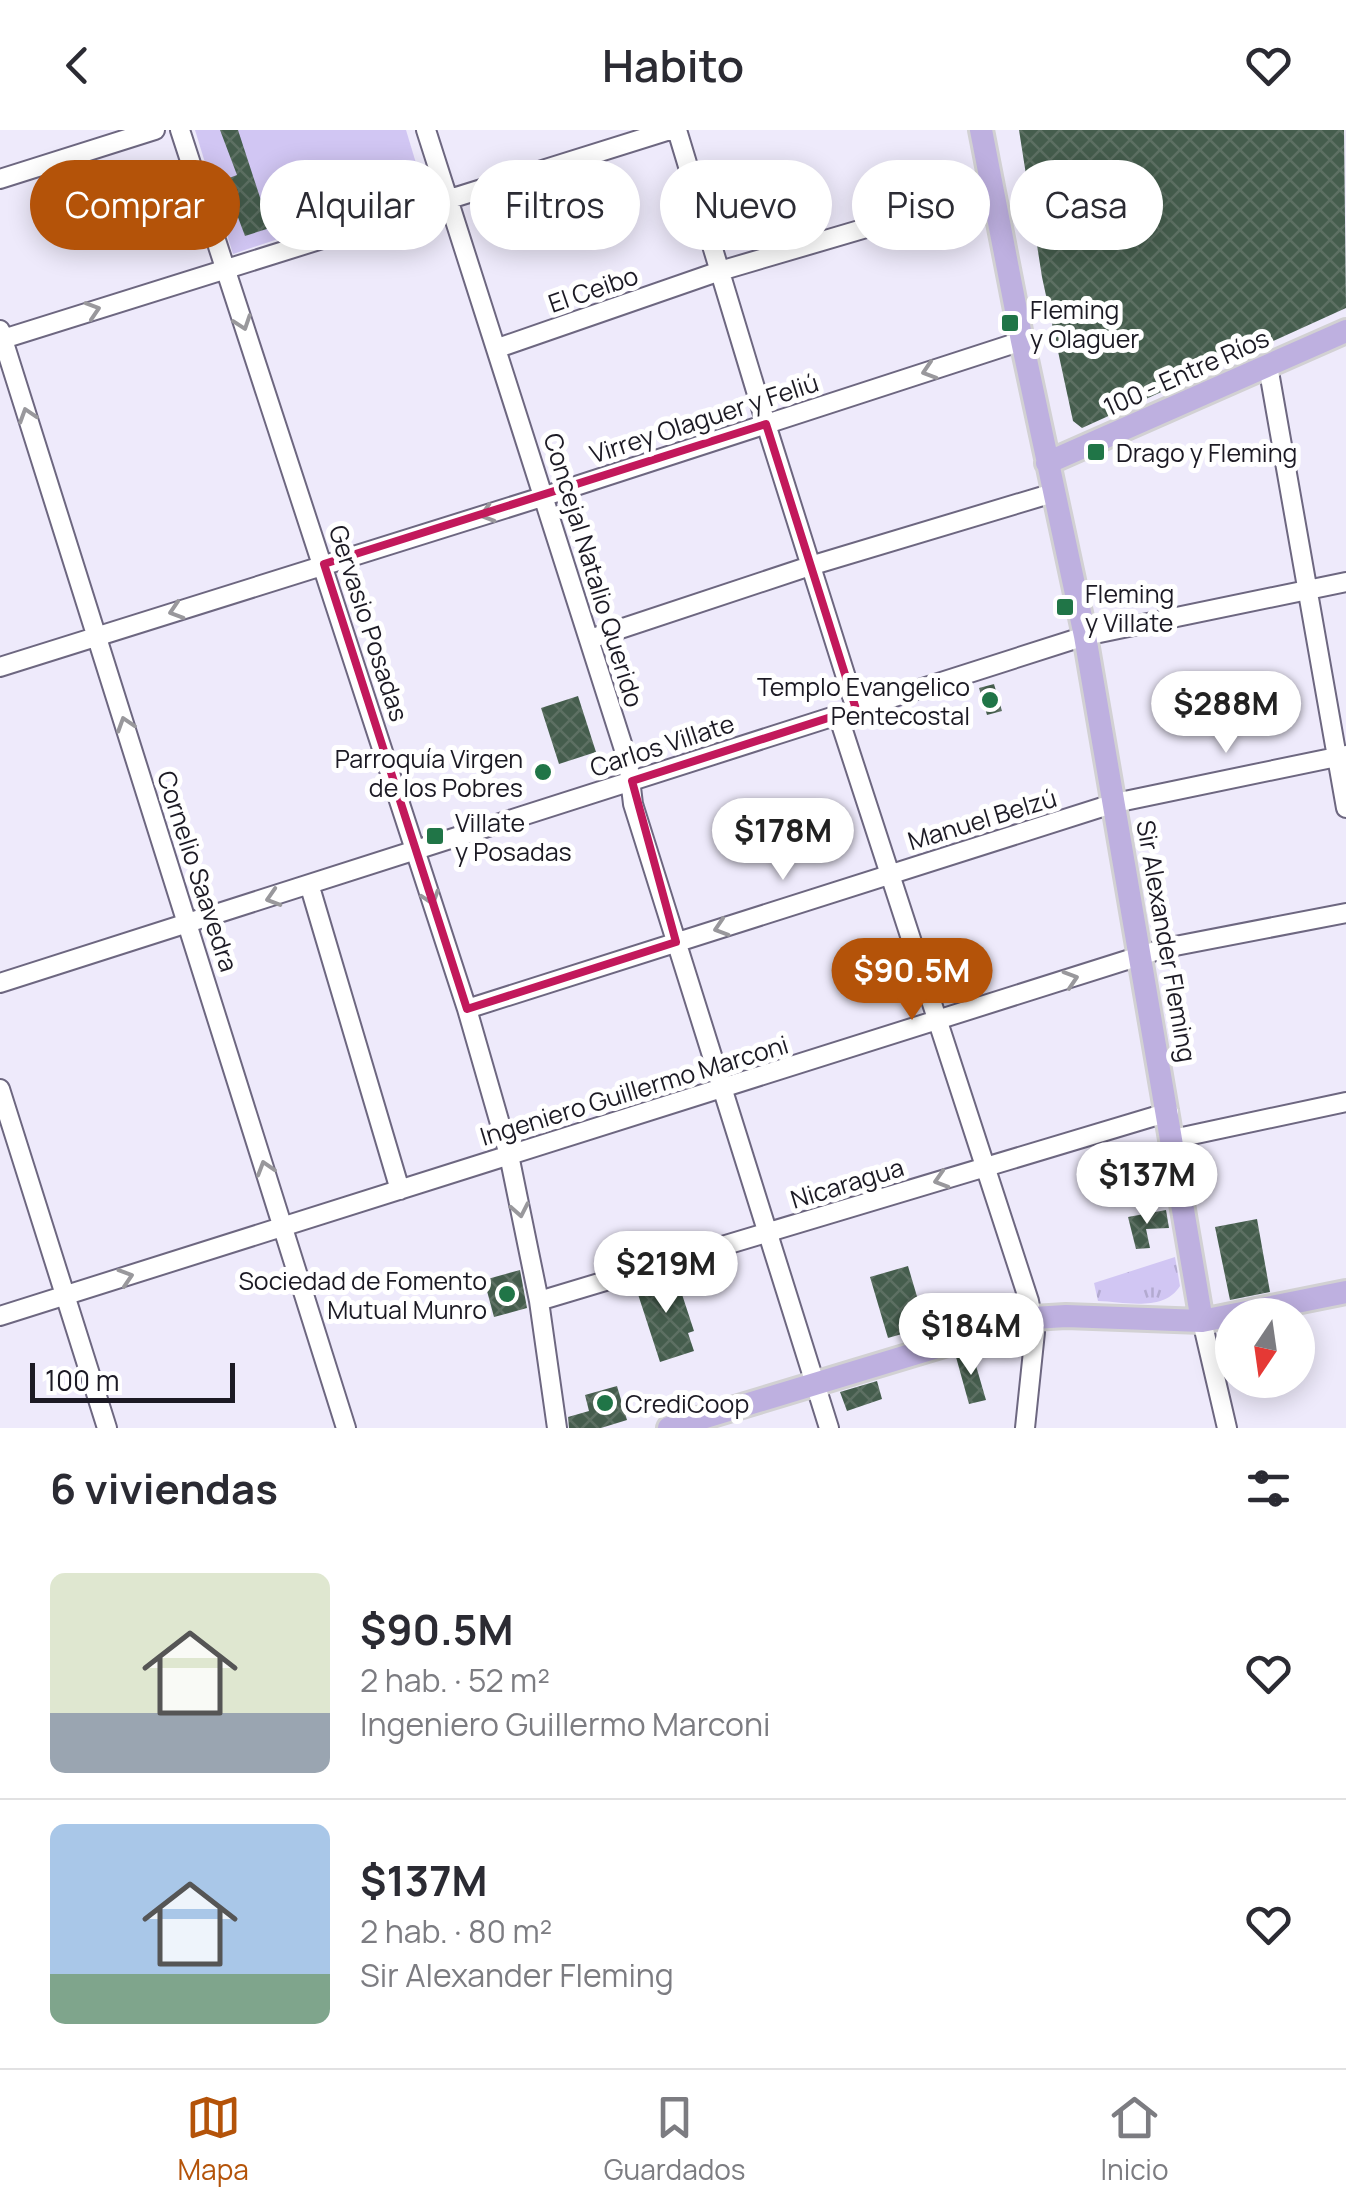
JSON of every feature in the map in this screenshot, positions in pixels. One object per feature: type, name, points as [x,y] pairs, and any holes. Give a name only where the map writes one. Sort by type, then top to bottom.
[{"type":"main road","name":"Sir Alexander Fleming","points":[[982,130],[1047,464],[1086,636],[1202,1320]]},
{"type":"main road","name":"100 - Entre Ríos","points":[[1047,464],[1346,331]]},
{"type":"main road","points":[[669,1428],[1033,1318],[1202,1320],[1346,1292]]},
{"type":"street","points":[[0,180],[156,130]]},
{"type":"street","name":"Gervasio Posadas","points":[[180,130],[467,1009],[509,1155],[539,1302],[557,1428]]},
{"type":"street","name":"Concejal Natalio Querido","points":[[426,130],[436,160]]},
{"type":"street","points":[[450,197],[670,130]]},
{"type":"street","points":[[678,130],[810,566],[890,874],[1033,1318],[1034,1348],[1025,1428]]},
{"type":"street","name":"El Ceibo","points":[[498,348],[720,271],[992,191]]},
{"type":"street","name":"Concejal Natalio Querido","points":[[450,204],[590,639],[632,781],[633,804],[829,1428]]},
{"type":"street","points":[[1,336],[282,250]]},
{"type":"street","name":"Cornelio Saavedra","points":[[1,336],[190,924],[346,1428]]},
{"type":"street","name":"Virrey Olaguer y Feliú","points":[[0,667],[1022,341]]},
{"type":"street","points":[[1268,366],[1341,756],[1346,808]]},
{"type":"street","points":[[590,639],[810,566],[1054,492]]},
{"type":"street","name":"Carlos Villate","points":[[0,984],[1086,636],[1346,582]]},
{"type":"street","name":"Manuel Belzú","points":[[467,1009],[1115,803],[1341,756]]},
{"type":"street","points":[[310,886],[400,1190]]},
{"type":"street","name":"Ingeniero Guillermo Marconi","points":[[0,1316],[1165,948],[1346,913]]},
{"type":"street","points":[[0,1089],[8,1145],[66,1296],[107,1428]]},
{"type":"street","points":[[1174,1139],[1346,1102]]},
{"type":"street","name":"Nicaragua","points":[[539,1302],[1169,1112]]},
{"type":"street","name":"Sir Alexander Fleming","points":[[1202,1320],[1227,1428]]},
{"type":"highlighted area","points":[[766,424],[856,709],[632,781],[676,942],[467,1009],[324,564]]},
{"type":"green space","points":[[195,130],[406,130],[415,160],[260,160],[260,245],[233,254],[232,250],[240,250],[240,160],[204,160]]},
{"type":"green space","points":[[1175,1257],[1180,1286],[1173,1294],[1143,1304],[1098,1301],[1094,1283]]},
{"type":"building","points":[[220,130],[238,130],[260,197],[260,231],[245,236],[240,223],[240,160],[231,160]]},
{"type":"building","points":[[1019,130],[1344,130],[1346,308],[1082,428],[1073,421],[1038,250],[1163,250],[1163,160],[1024,160]]},
{"type":"building","name":"Templo Evangelico Pentecostal","points":[[994,684],[1002,711],[987,715],[979,688]]},
{"type":"building","points":[[578,696],[596,752],[559,764],[541,708]]},
{"type":"building","points":[[1166,1210],[1169,1228],[1146,1229],[1150,1248],[1136,1249],[1128,1217]]},
{"type":"building","points":[[1257,1219],[1270,1292],[1230,1298],[1215,1227]]},
{"type":"building","points":[[908,1266],[926,1327],[888,1338],[870,1277]]},
{"type":"building","name":"Sociedad de Fomento Mutual Munro","points":[[520,1270],[527,1308],[494,1317],[484,1280]]},
{"type":"building","points":[[675,1273],[694,1331],[688,1333],[694,1351],[660,1362],[635,1285]]},
{"type":"building","points":[[972,1352],[986,1400],[969,1404],[956,1357]]},
{"type":"building","points":[[877,1381],[882,1399],[847,1411],[840,1392]]},
{"type":"building","name":"CrediCoop","points":[[617,1386],[627,1420],[601,1428],[569,1428],[568,1417],[589,1411],[585,1395]]},
{"type":"place","name":"Fleming y Olaguer","points":[[1010,323]]},
{"type":"place","name":"Drago y Fleming","points":[[1096,452]]},
{"type":"place","name":"Fleming y Villate","points":[[1065,607]]},
{"type":"place","name":"Templo Evangelico Pentecostal","points":[[990,700]]},
{"type":"place","name":"Parroquía Virgen de los Pobres","points":[[543,772]]},
{"type":"place","name":"Villate y Posadas","points":[[435,836]]},
{"type":"place","name":"Sociedad de Fomento Mutual Munro","points":[[507,1294]]},
{"type":"place","name":"CrediCoop","points":[[605,1403]]}]
